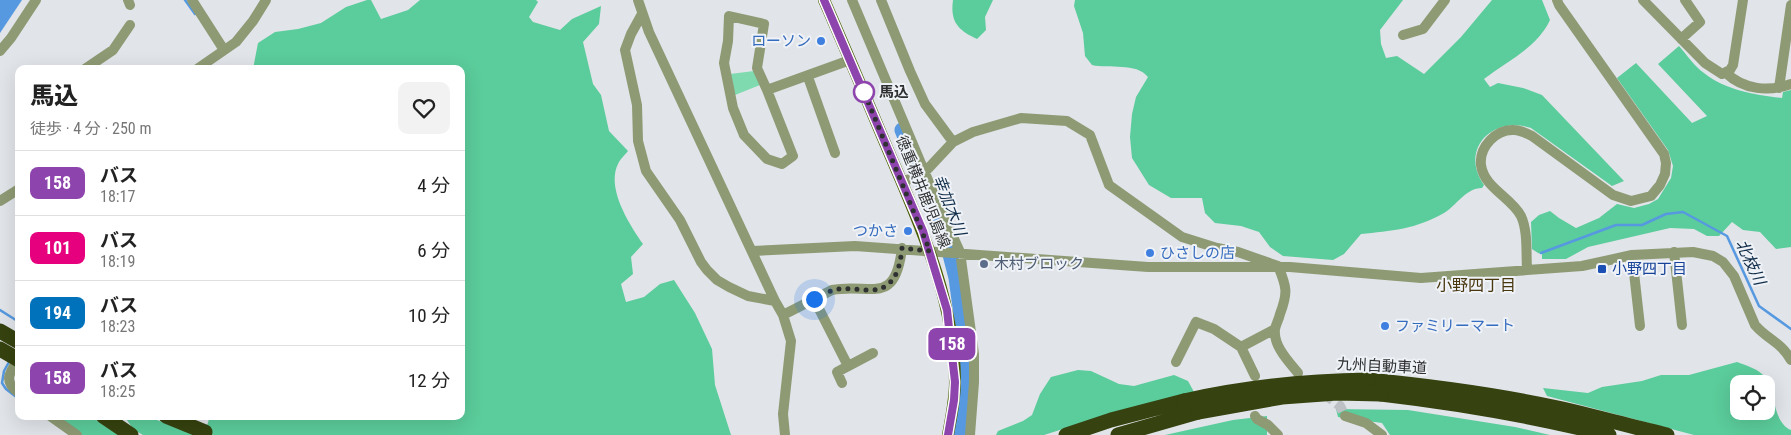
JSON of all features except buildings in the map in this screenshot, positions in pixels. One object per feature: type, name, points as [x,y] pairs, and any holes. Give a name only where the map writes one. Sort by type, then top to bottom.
[{"type":"highway","points":[[0,331],[15,340]]},
{"type":"highway","points":[[0,349],[15,357]]},
{"type":"highway","name":"九州自動車道","points":[[1066,435],[1111,420],[1228,391],[1281,384],[1368,380],[1434,386],[1536,404],[1667,435]]},
{"type":"highway","name":"九州自動車道","points":[[1118,435],[1198,412],[1282,397],[1337,393],[1381,394],[1492,409],[1609,435]]},
{"type":"highway","points":[[109,420],[131,435]]},
{"type":"highway","points":[[176,420],[204,432]]},
{"type":"main road","name":"徳重横井鹿児島線","points":[[824,0],[906,181],[934,251],[947,310],[953,354],[954,400],[948,435]]},
{"type":"street","points":[[0,51],[36,0]]},
{"type":"street","points":[[192,0],[224,50]]},
{"type":"street","points":[[211,64],[247,30],[266,0]]},
{"type":"street","points":[[638,0],[642,14],[775,302],[783,315],[791,341],[783,414],[785,435]]},
{"type":"street","points":[[852,0],[957,252],[974,354],[970,435]]},
{"type":"street","points":[[881,0],[925,104],[952,142]]},
{"type":"street","points":[[1403,35],[1423,29],[1444,0]]},
{"type":"street","points":[[1527,269],[1525,232],[1522,217],[1487,180],[1481,165],[1482,156],[1491,139],[1505,131],[1523,131],[1613,195],[1631,201],[1651,196],[1666,174],[1664,154],[1557,0]]},
{"type":"street","points":[[1643,0],[1716,71],[1722,74],[1726,73],[1739,83],[1756,88],[1779,88],[1791,84]]},
{"type":"street","points":[[1681,39],[1700,22],[1685,0]]},
{"type":"street","points":[[1726,73],[1733,65],[1742,0]]},
{"type":"street","points":[[1779,88],[1791,5]]},
{"type":"street","points":[[642,14],[625,50],[637,105],[638,141],[646,171],[680,220],[707,270],[729,287],[748,296],[775,302]]},
{"type":"street","points":[[729,16],[764,24],[757,68],[768,90],[792,156],[782,164],[767,159],[744,135],[733,108],[724,63],[728,41],[729,16]]},
{"type":"street","points":[[91,65],[112,50],[130,25]]},
{"type":"street","points":[[768,90],[808,77],[850,60]]},
{"type":"street","points":[[808,77],[835,153]]},
{"type":"street","points":[[906,181],[924,173],[952,142],[973,132],[1021,118],[1067,121],[1090,135],[1109,185],[1182,237],[1217,248],[1238,252],[1278,266],[1286,283],[1287,290],[1286,299],[1275,329],[1276,338],[1286,358],[1298,373]]},
{"type":"street","points":[[0,201],[15,192]]},
{"type":"street","points":[[752,251],[855,246],[1148,266],[1278,266],[1421,278],[1582,266],[1632,255],[1674,252],[1704,253],[1723,262],[1734,276],[1755,325],[1761,332],[1784,348],[1791,360]]},
{"type":"street","points":[[783,315],[826,293],[839,289],[872,290],[889,284],[898,272],[902,248]]},
{"type":"street","points":[[1674,252],[1682,325]]},
{"type":"street","points":[[1632,255],[1640,326]]},
{"type":"street","points":[[814,299],[848,366]]},
{"type":"street","points":[[1176,362],[1196,322],[1214,329],[1241,347],[1255,376]]},
{"type":"street","points":[[1241,347],[1275,329]]},
{"type":"street","points":[[842,383],[837,372],[873,353]]},
{"type":"street","points":[[15,365],[8,379],[12,389],[15,391]]},
{"type":"street","points":[[1255,416],[1278,435]]},
{"type":"street","points":[[1345,416],[1366,423],[1382,435]]},
{"type":"street","points":[[56,420],[77,435]]},
{"type":"green space","points":[[371,0],[381,19],[408,10],[420,0],[536,0],[538,2],[529,17],[533,22],[560,30],[572,19],[601,6],[599,24],[583,42],[593,84],[601,95],[609,131],[628,151],[618,164],[615,184],[621,206],[643,244],[631,257],[633,274],[621,284],[626,302],[644,297],[660,284],[674,280],[695,313],[712,349],[715,385],[731,435],[204,435],[209,420],[465,420],[465,65],[254,65],[258,43],[275,32],[321,23],[346,7]]},
{"type":"green space","points":[[953,0],[993,0],[985,17],[986,30],[977,39],[960,29],[954,20]]},
{"type":"green space","points":[[1075,0],[1403,0],[1380,30],[1381,44],[1386,58],[1397,56],[1424,74],[1461,37],[1492,0],[1542,0],[1550,20],[1544,30],[1521,53],[1484,79],[1490,87],[1498,83],[1523,88],[1542,95],[1624,181],[1612,186],[1531,128],[1517,125],[1504,126],[1492,131],[1484,138],[1478,148],[1475,160],[1477,172],[1484,185],[1482,188],[1466,194],[1444,213],[1414,226],[1361,234],[1344,254],[1333,260],[1283,256],[1270,247],[1259,232],[1241,226],[1215,223],[1205,213],[1202,198],[1171,198],[1149,185],[1132,158],[1130,137],[1136,97],[1148,77],[1137,69],[1092,65],[1085,56],[1083,33],[1074,6]]},
{"type":"green space","points":[[1679,46],[1700,70],[1712,79],[1731,88],[1782,98],[1783,92],[1791,90],[1791,247],[1776,249],[1760,232],[1743,230],[1732,222],[1719,236],[1707,236],[1694,229],[1670,228],[1588,247],[1566,259],[1542,259],[1542,254],[1532,249],[1531,222],[1539,215],[1550,211],[1576,228],[1599,218],[1617,204],[1634,208],[1649,204],[1658,199],[1671,178],[1673,166],[1668,150],[1617,78],[1636,63],[1692,123],[1707,116],[1658,64]]},
{"type":"green space","points":[[754,71],[760,85],[735,95],[730,74]]},
{"type":"green space","points":[[1737,362],[1748,366],[1763,375],[1730,375],[1730,420],[1775,420],[1775,405],[1780,420],[1791,430],[1791,435],[1694,435],[1547,396],[1543,388],[1588,393],[1602,387],[1642,381],[1661,375],[1689,375]]},
{"type":"green space","points":[[1078,370],[1091,371],[1119,384],[1134,386],[1174,375],[1188,381],[1194,392],[1107,415],[1044,435],[996,435],[998,431],[1023,421],[1032,415],[1040,394],[1051,377]]},
{"type":"green space","points":[[1336,409],[1408,410],[1515,427],[1550,435],[1390,435],[1382,423],[1338,417]]},
{"type":"green space","points":[[1267,416],[1267,435],[1165,435],[1233,420]]},
{"type":"green space","points":[[61,420],[96,420],[119,435],[82,435]]},
{"type":"green space","points":[[127,420],[157,420],[195,435],[143,435],[134,430]]},
{"type":"water","points":[[0,0],[22,0],[0,33]]},
{"type":"waterway","points":[[185,0],[195,14]]},
{"type":"waterway","name":"幸加木川","points":[[902,130],[947,243],[956,278],[967,358],[967,390],[961,435]]},
{"type":"waterway","name":"北枝川","points":[[1541,253],[1616,225],[1642,225],[1666,214],[1683,212],[1727,236],[1759,306],[1791,329]]},
{"type":"waterway","points":[[0,310],[15,319]]},
{"type":"waterway","points":[[9,362],[4,371],[2,383],[15,396]]},
{"type":"tunnel","points":[[1325,394],[1340,406],[1345,416]]},
{"type":"bus line","name":"158","points":[[824,0],[923,231],[947,310],[955,382],[948,435]]},
{"type":"place","name":"ローソン","points":[[821,41]]},
{"type":"place","name":"馬込","points":[[864,92]]},
{"type":"place","name":"つかさ","points":[[908,231]]},
{"type":"place","name":"ひさしの店","points":[[1150,253]]},
{"type":"place","name":"木村ブロック","points":[[984,264]]},
{"type":"place","name":"小野四丁目","points":[[1602,269]]},
{"type":"place","name":"ファミリーマート","points":[[1385,326]]},
{"type":"district","name":"小野四丁目","points":[[1476,285]]},
{"type":"route","points":[[814,299],[832,290],[877,290],[889,284],[898,272],[902,248],[930,251],[864,92]]}]
